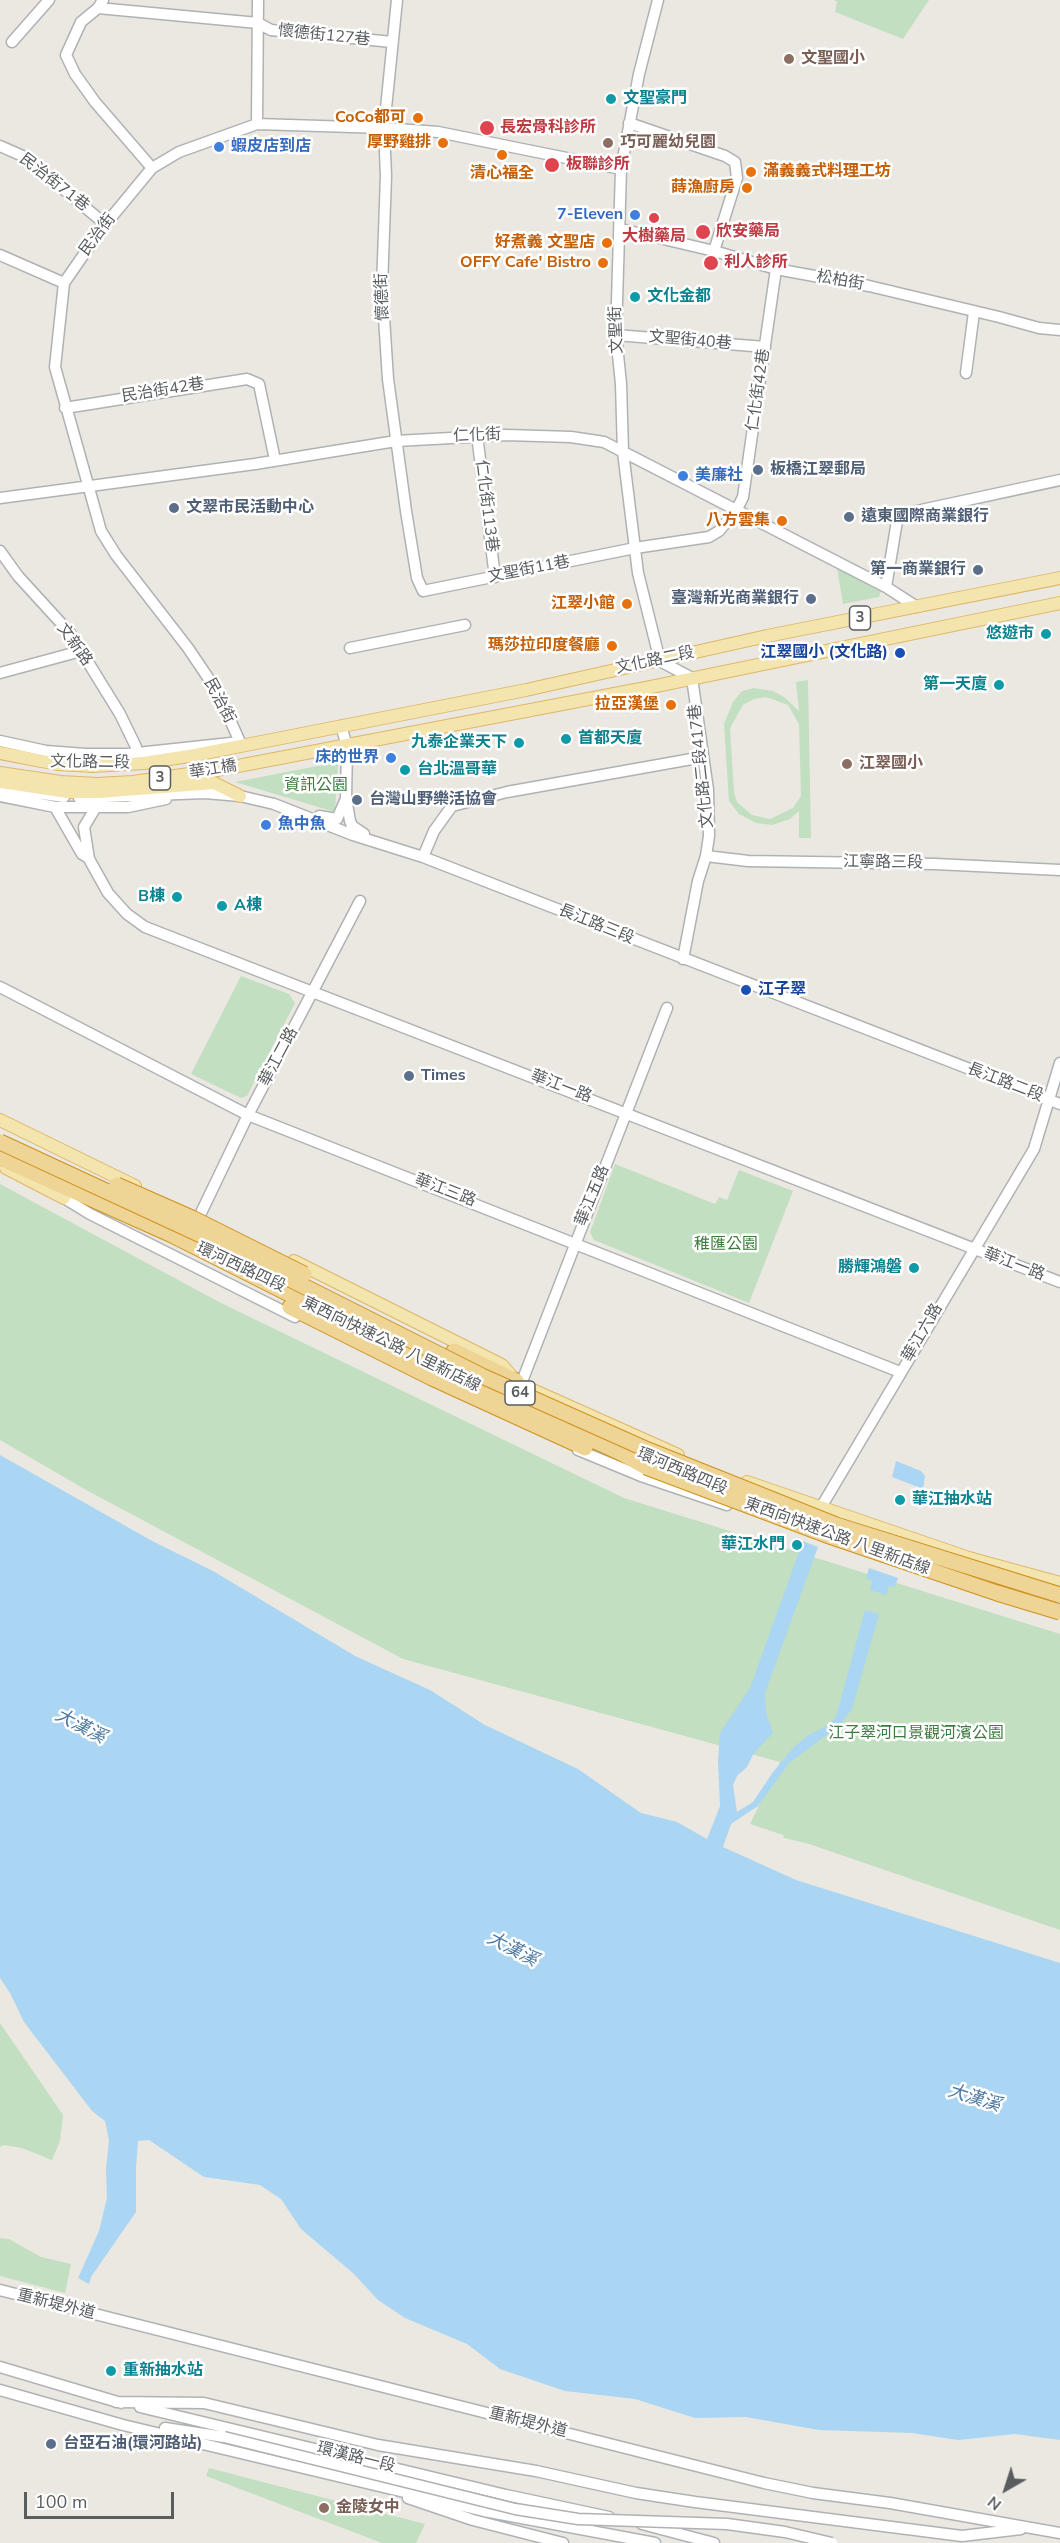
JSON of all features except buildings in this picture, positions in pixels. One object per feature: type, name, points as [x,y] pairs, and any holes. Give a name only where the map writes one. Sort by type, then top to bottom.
[{"type":"highway","points":[[0,1134],[192,1218],[518,1382]]},
{"type":"highway","name":"東西向快速公路 八里新店線","points":[[0,1142],[216,1242],[482,1376],[648,1450],[836,1525],[1060,1596]]},
{"type":"highway","name":"東西向快速公路 八里新店線","points":[[0,1155],[172,1235],[442,1371],[621,1453],[646,1467],[832,1537],[1060,1612]]},
{"type":"highway","points":[[64,1198],[92,1206],[528,1424],[615,1461],[646,1467]]},
{"type":"main road","name":"文化路二段","points":[[0,753],[57,764],[93,766],[144,763],[526,690],[767,636],[1060,578]]},
{"type":"main road","name":"文化路二段","points":[[319,750],[692,678],[1060,603]]},
{"type":"main road","name":"華江橋","points":[[0,772],[61,782],[97,784],[134,782],[217,770],[319,750]]},
{"type":"main road","points":[[0,782],[68,792],[99,792],[214,783],[240,796]]},
{"type":"main road","name":"環河西路四段","points":[[0,1120],[55,1145],[166,1202],[200,1215],[502,1365],[518,1382]]},
{"type":"main road","name":"環河西路四段","points":[[0,1155],[514,1398],[892,1564],[1023,1605],[1060,1612]]},
{"type":"main road","name":"環河西路四段","points":[[0,1165],[64,1198]]},
{"type":"main road","name":"環河西路四段","points":[[166,1202],[184,1217],[232,1241],[244,1254],[481,1373],[518,1382],[707,1467],[819,1508],[1012,1571],[1060,1583]]},
{"type":"main road","name":"環河西路四段","points":[[1012,1571],[1060,1596]]},
{"type":"street","points":[[12,42],[49,0]]},
{"type":"street","name":"懷德街127巷","points":[[258,0],[258,23]]},
{"type":"street","name":"懷德街","points":[[397,0],[384,128],[386,176],[382,287],[388,379],[396,441],[417,578],[423,591]]},
{"type":"street","name":"文聖街","points":[[658,0],[639,74],[621,169],[621,229],[616,335],[630,528],[638,573],[660,661]]},
{"type":"street","points":[[101,4],[81,22],[66,56],[94,102],[152,168]]},
{"type":"street","name":"懷德街127巷","points":[[101,4],[258,23],[271,30],[392,42]]},
{"type":"street","points":[[257,124],[258,23]]},
{"type":"street","points":[[629,123],[726,156],[735,162],[736,178],[714,251]]},
{"type":"street","name":"民治街","points":[[245,743],[217,691],[188,648],[116,555],[101,531],[55,367],[64,283],[105,224],[152,168],[179,152],[257,124],[438,132],[621,169]]},
{"type":"street","name":"民治街71巷","points":[[0,146],[25,157],[105,224]]},
{"type":"street","name":"松柏街","points":[[621,229],[714,251],[776,269],[869,286],[999,316],[1039,328],[1060,330]]},
{"type":"street","points":[[0,255],[64,283]]},
{"type":"street","name":"仁化街42巷","points":[[737,509],[743,497],[776,269]]},
{"type":"street","points":[[966,373],[974,312]]},
{"type":"street","name":"文聖街40巷","points":[[616,335],[765,347]]},
{"type":"street","name":"民治街42巷","points":[[65,408],[247,379],[259,384],[275,460]]},
{"type":"street","name":"仁化街","points":[[0,498],[396,441],[477,435],[572,437],[604,442],[886,587],[917,607]]},
{"type":"street","name":"仁化街113巷","points":[[477,435],[495,577]]},
{"type":"street","points":[[886,587],[898,515],[1060,480]]},
{"type":"street","name":"文聖街11巷","points":[[423,591],[635,548],[709,537],[719,531],[737,509]]},
{"type":"street","name":"文新路","points":[[0,551],[18,576],[70,633],[120,714],[136,747]]},
{"type":"street","points":[[350,648],[465,625]]},
{"type":"street","points":[[0,673],[81,651]]},
{"type":"street","points":[[660,661],[692,678]]},
{"type":"street","name":"文化路二段417巷","points":[[683,959],[709,836],[708,790],[692,678]]},
{"type":"street","points":[[341,726],[347,746],[346,798],[352,826],[377,842]]},
{"type":"street","name":"文化路二段","points":[[0,735],[34,743],[62,746],[136,747],[208,739],[245,743]]},
{"type":"street","points":[[0,741],[46,751],[85,754],[128,754],[245,743]]},
{"type":"street","points":[[423,857],[434,831],[452,806],[507,792],[703,757]]},
{"type":"street","points":[[0,788],[66,797],[187,795]]},
{"type":"street","name":"長江路三段","points":[[187,795],[205,793],[240,796],[287,809],[353,835],[423,857],[950,1062]]},
{"type":"street","points":[[0,796],[55,807],[128,807],[187,795]]},
{"type":"street","points":[[287,809],[308,812],[334,820],[340,815],[346,798]]},
{"type":"street","name":"華江一路","points":[[55,807],[82,854],[89,859]]},
{"type":"street","name":"華江一路","points":[[96,807],[84,827],[89,859],[108,893],[126,914],[145,927],[1060,1282]]},
{"type":"street","name":"江寧路三段","points":[[706,856],[748,861],[935,864],[1060,870]]},
{"type":"street","name":"華江二路","points":[[200,1215],[248,1115],[360,901]]},
{"type":"street","name":"華江三路","points":[[0,987],[248,1115],[900,1372]]},
{"type":"street","name":"華江五路","points":[[518,1382],[667,1008]]},
{"type":"street","name":"長江路二段","points":[[950,1062],[1055,1102]]},
{"type":"street","name":"華江六路","points":[[812,1528],[819,1508],[1034,1149],[1035,1139],[1055,1102],[1060,1063]]},
{"type":"street","name":"環河西路四段","points":[[64,1198],[101,1220],[506,1419],[641,1476],[766,1518],[812,1528]]},
{"type":"street","name":"重新堤外道","points":[[0,2290],[764,2483],[1060,2533]]},
{"type":"street","name":"環漢路一段","points":[[1,2370],[116,2402],[201,2420],[506,2495],[659,2528],[714,2543]]},
{"type":"street","name":"環漢路一段","points":[[0,2390],[123,2425],[354,2478],[484,2511],[655,2543]]},
{"type":"street","points":[[116,2402],[204,2403],[378,2445],[536,2471],[636,2493],[695,2502],[962,2536],[1033,2527]]},
{"type":"street","points":[[123,2425],[150,2425],[224,2437],[515,2510],[578,2519],[728,2524],[785,2532],[832,2543]]},
{"type":"street","points":[[354,2478],[473,2520],[563,2543]]},
{"type":"green space","points":[[834,0],[929,0],[903,39],[835,12],[837,2]]},
{"type":"green space","points":[[837,568],[881,591],[879,597],[843,604]]},
{"type":"green space","points":[[808,680],[811,838],[799,838],[799,811],[790,819],[772,825],[756,823],[739,814],[729,801],[724,724],[733,702],[742,691],[754,688],[773,691],[784,697],[799,711],[796,682]],"holes":[[[766,697],[788,705],[799,724],[801,796],[793,808],[770,819],[752,815],[737,802],[734,793],[730,728],[743,705],[754,699]]]},
{"type":"green space","name":"資訊公園","points":[[338,762],[335,812],[235,782]]},
{"type":"green space","points":[[241,976],[289,994],[295,1003],[247,1096],[241,1098],[191,1074]]},
{"type":"green space","name":"稚匯公園","points":[[615,1164],[715,1204],[719,1197],[727,1200],[739,1170],[793,1191],[749,1303],[594,1240],[590,1232]]},
{"type":"green space","name":"江子翠河口景觀河濱公園","points":[[0,1184],[221,1303],[624,1498],[1060,1634],[1060,1930],[809,1844],[784,1838],[783,1835],[750,1824],[780,1762],[403,1659],[88,1491],[0,1440]]},
{"type":"green space","points":[[0,2023],[63,2115],[60,2141],[52,2160],[22,2148],[4,2145],[0,2147]]},
{"type":"green space","points":[[0,2238],[9,2239],[41,2257],[71,2264],[65,2293],[0,2276]]},
{"type":"green space","points":[[209,2468],[425,2524],[416,2543],[382,2543],[206,2476]]},
{"type":"water","name":"大漢溪","points":[[0,1455],[154,1542],[213,1571],[355,1656],[430,1690],[485,1725],[578,1769],[641,1813],[677,1822],[707,1839],[720,1806],[718,1761],[720,1733],[750,1688],[803,1541],[818,1547],[765,1693],[766,1712],[773,1733],[754,1753],[747,1767],[737,1776],[733,1785],[737,1812],[753,1802],[793,1748],[807,1736],[830,1724],[836,1717],[865,1610],[879,1614],[852,1709],[840,1725],[789,1763],[758,1806],[731,1824],[723,1847],[796,1880],[1060,1963],[1060,2440],[1015,2434],[958,2440],[912,2433],[819,2430],[746,2417],[695,2418],[635,2399],[565,2391],[500,2369],[467,2344],[405,2318],[378,2300],[354,2274],[301,2229],[281,2199],[260,2185],[204,2177],[149,2140],[138,2141],[136,2212],[91,2277],[89,2284],[78,2278],[99,2231],[107,2198],[106,2169],[109,2140],[105,2121],[92,2111],[24,2022],[0,1978]]},
{"type":"water","points":[[896,1461],[921,1471],[925,1476],[923,1489],[892,1477]]},
{"type":"water","points":[[869,1568],[898,1578],[895,1587],[889,1586],[886,1595],[870,1590],[872,1581],[866,1578]]},
{"type":"place","name":"文聖國小","points":[[789,59]]},
{"type":"place","name":"文聖豪門","points":[[611,99]]},
{"type":"place","name":"CoCo都可","points":[[418,118]]},
{"type":"place","name":"長宏骨科診所","points":[[487,128]]},
{"type":"place","name":"厚野雞排","points":[[443,143]]},
{"type":"place","name":"巧可麗幼兒園","points":[[608,143]]},
{"type":"place","name":"蝦皮店到店","points":[[219,147]]},
{"type":"place","name":"清心福全","points":[[502,155]]},
{"type":"place","name":"板聯診所","points":[[552,165]]},
{"type":"place","name":"滿義義式料理工坊","points":[[751,172]]},
{"type":"place","name":"蒔漁廚房","points":[[747,188]]},
{"type":"place","name":"7-Eleven","points":[[635,215]]},
{"type":"place","name":"大樹藥局","points":[[654,218]]},
{"type":"place","name":"欣安藥局","points":[[703,232]]},
{"type":"place","name":"好煮義 文聖店","points":[[607,243]]},
{"type":"place","name":"OFFY Cafe' Bistro","points":[[603,263]]},
{"type":"place","name":"利人診所","points":[[711,263]]},
{"type":"place","name":"文化金都","points":[[635,297]]},
{"type":"place","name":"板橋江翠郵局","points":[[758,470]]},
{"type":"place","name":"美廉社","points":[[683,476]]},
{"type":"place","name":"文翠市民活動中心","points":[[174,508]]},
{"type":"place","name":"遠東國際商業銀行","points":[[849,517]]},
{"type":"place","name":"八方雲集","points":[[782,521]]},
{"type":"place","name":"第一商業銀行","points":[[978,570]]},
{"type":"place","name":"臺灣新光商業銀行","points":[[811,599]]},
{"type":"place","name":"江翠小館","points":[[627,604]]},
{"type":"place","name":"悠遊市","points":[[1046,634]]},
{"type":"place","name":"瑪莎拉印度餐廳","points":[[612,646]]},
{"type":"place","name":"江翠國小 (文化路)","points":[[900,653]]},
{"type":"place","name":"第一天廈","points":[[999,685]]},
{"type":"place","name":"拉亞漢堡","points":[[671,705]]},
{"type":"place","name":"首都天廈","points":[[566,739]]},
{"type":"place","name":"九泰企業天下","points":[[519,743]]},
{"type":"place","name":"床的世界","points":[[391,758]]},
{"type":"place","name":"江翠國小","points":[[847,764]]},
{"type":"place","name":"台北溫哥華","points":[[405,770]]},
{"type":"place","name":"台灣山野樂活協會","points":[[357,800]]},
{"type":"place","name":"魚中魚","points":[[266,825]]},
{"type":"place","name":"B棟","points":[[177,897]]},
{"type":"place","name":"A棟","points":[[222,906]]},
{"type":"place","name":"江子翠","points":[[746,990]]},
{"type":"place","name":"Times","points":[[409,1076]]},
{"type":"place","name":"勝輝鴻磐","points":[[914,1268]]},
{"type":"place","name":"華江抽水站","points":[[900,1500]]},
{"type":"place","name":"華江水門","points":[[797,1545]]},
{"type":"place","name":"重新抽水站","points":[[111,2371]]},
{"type":"place","name":"台亞石油(環河路站)","points":[[51,2444]]},
{"type":"place","name":"金陵女中","points":[[324,2508]]}]
